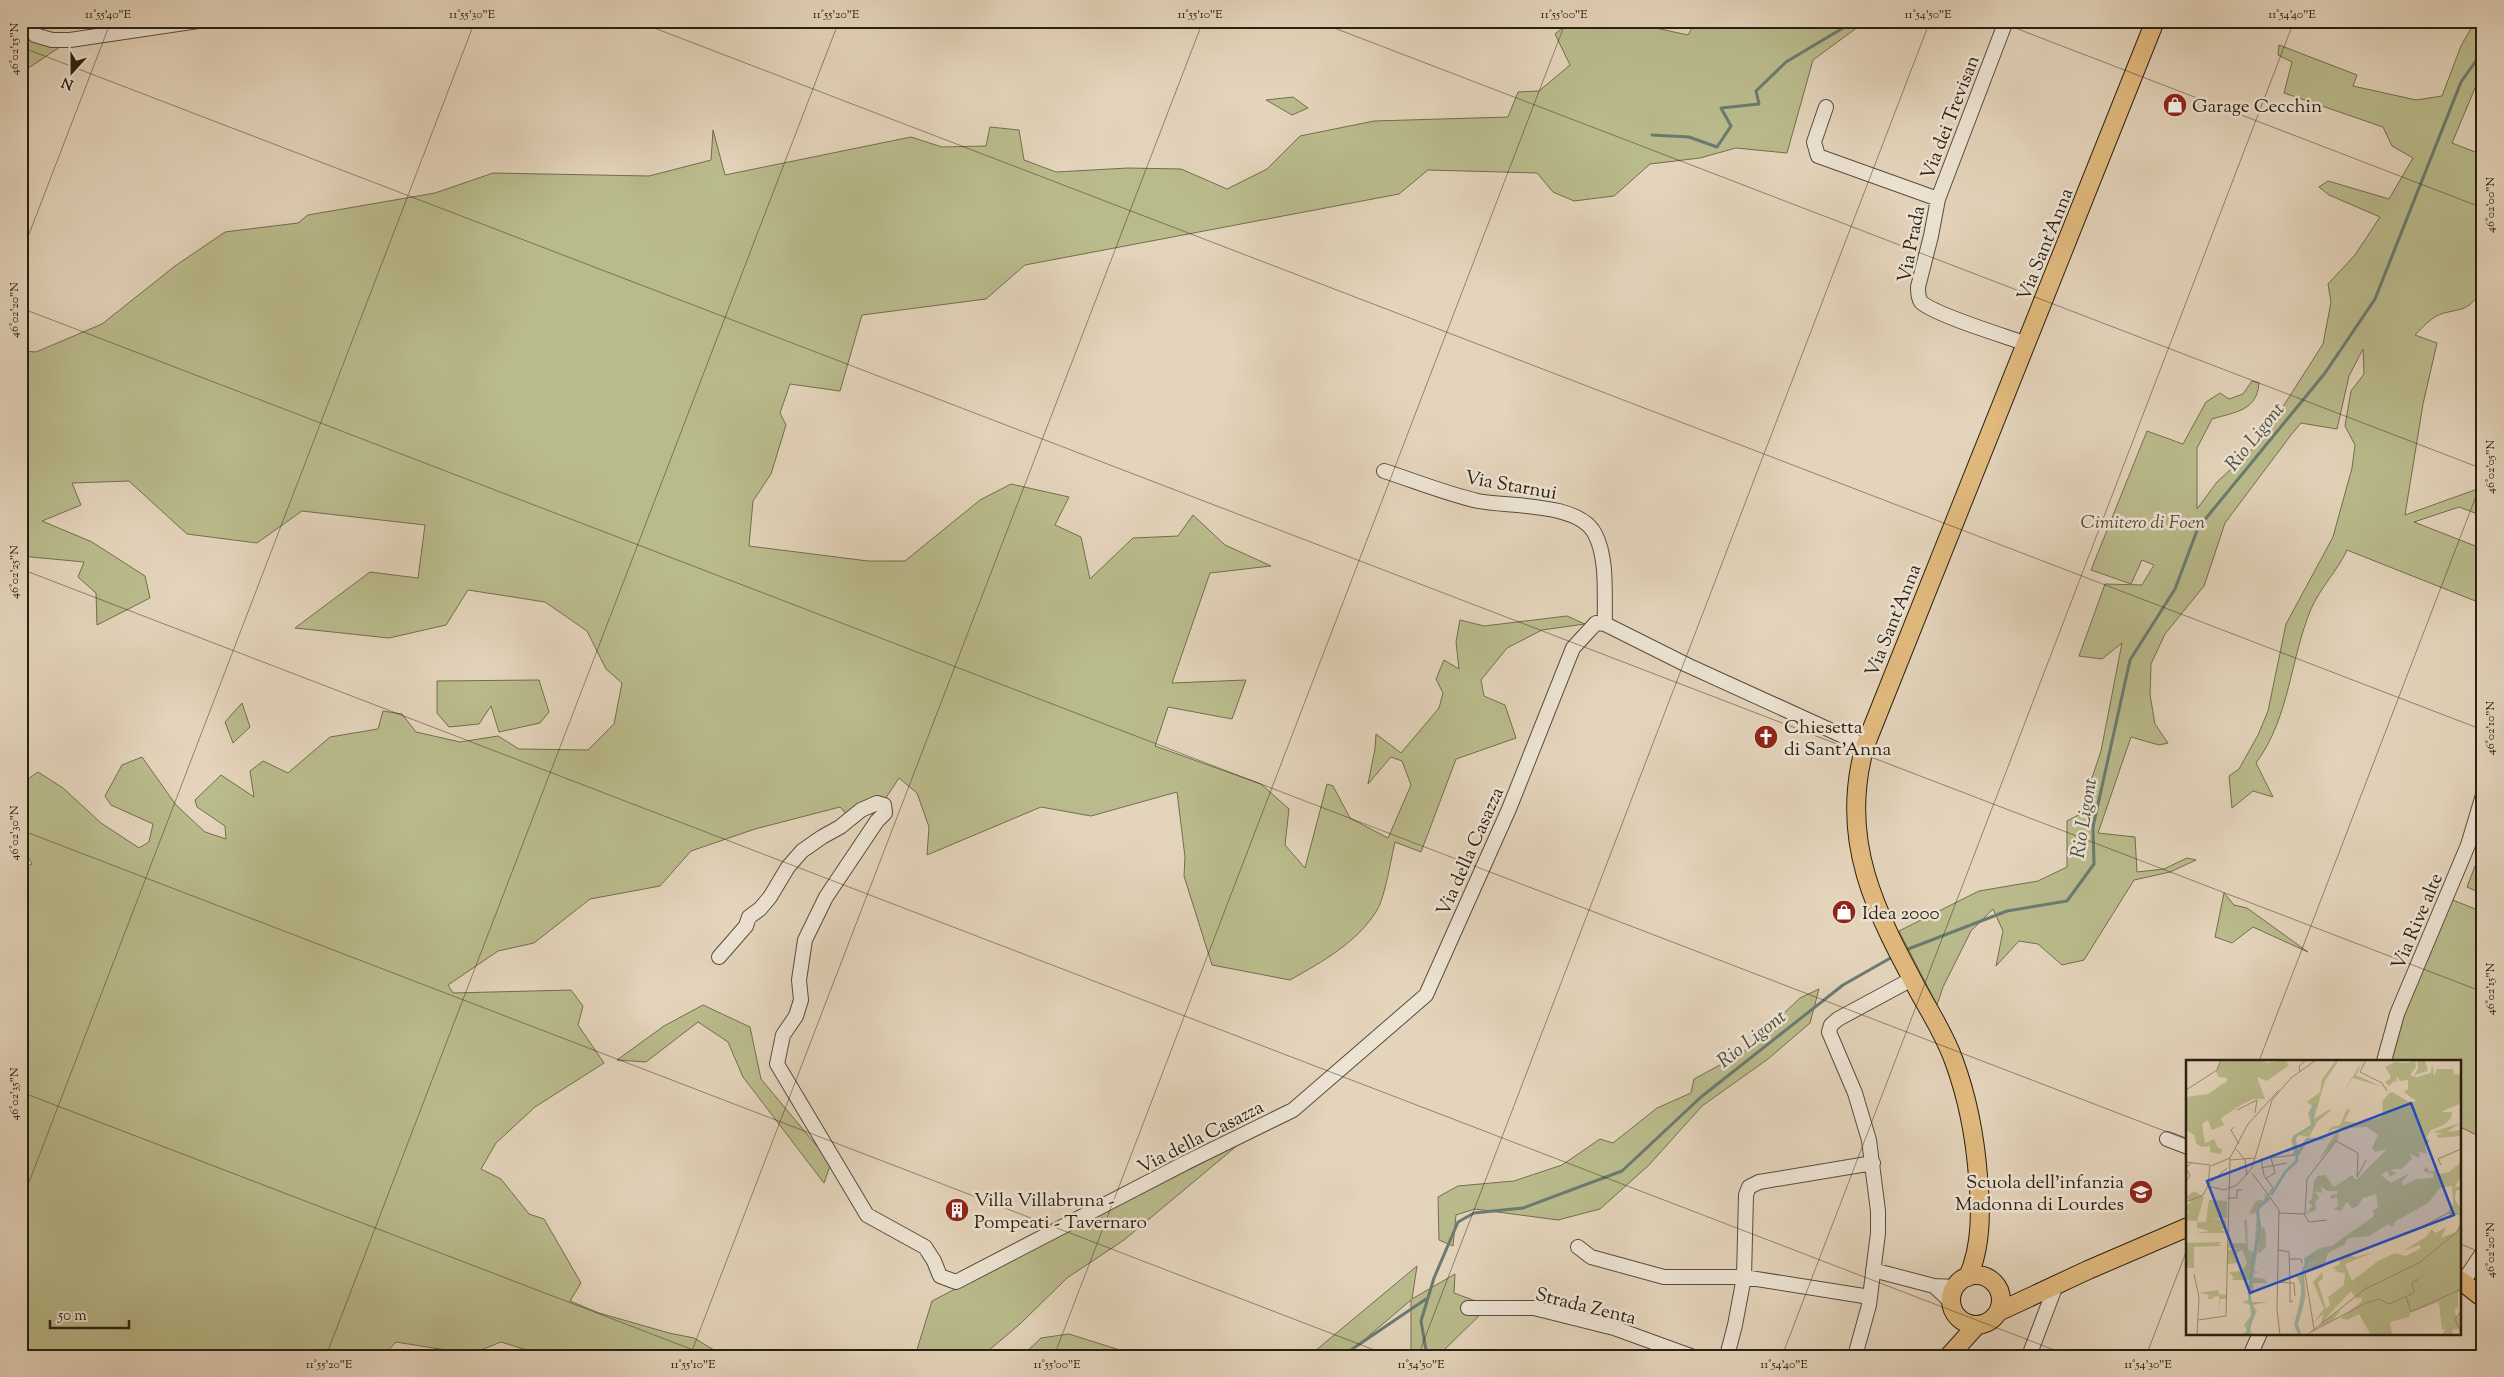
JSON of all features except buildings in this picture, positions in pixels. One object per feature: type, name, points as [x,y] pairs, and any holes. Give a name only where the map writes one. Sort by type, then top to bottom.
[{"type":"main road","name":"Via Sant'Anna","points":[[1993,1285],[1978,1246],[1980,1192],[1970,1114],[1954,1060],[1893,941],[1863,868],[1855,798],[1865,746],[2027,344],[2134,68],[2155,21]]},
{"type":"main road","points":[[1998,1312],[2186,1228]]},
{"type":"main road","name":"Via Sant'Anna","points":[[1958,1288],[1978,1246]]},
{"type":"main road","points":[[1993,1285],[2000,1306],[1992,1319],[1969,1323],[1954,1312],[1958,1288],[1981,1276],[1993,1285],[2025,1294],[2050,1288]]},
{"type":"main road","points":[[2462,1281],[2483,1298]]},
{"type":"main road","points":[[1952,1352],[1969,1323]]},
{"type":"street","points":[[35,21],[33,26],[35,35],[52,40],[125,33],[198,21]]},
{"type":"street","name":"Via dei Trevisan","points":[[1938,199],[2006,21]]},
{"type":"street","name":"Via Prada","points":[[1826,107],[1814,142],[1818,156],[1938,199],[1918,287],[1920,301],[1934,310],[2027,344]]},
{"type":"street","name":"Via Starnui","points":[[1384,471],[1478,501],[1550,508],[1581,519],[1595,532],[1602,554],[1605,624]]},
{"type":"street","name":"Via della Casazza","points":[[719,957],[746,926],[749,917],[765,903],[788,867],[802,851],[822,836],[840,827],[861,810],[877,803],[884,805],[886,813],[877,821],[826,897],[805,940],[799,980],[801,1000],[796,1016],[783,1034],[777,1064],[867,1215],[924,1248],[934,1261],[940,1276],[956,1282],[1187,1162],[1293,1110],[1426,996],[1509,809],[1573,648],[1596,624],[1605,624]]},
{"type":"street","points":[[1605,624],[1687,665],[1865,746]]},
{"type":"street","name":"Via Rive alte","points":[[2384,1060],[2397,1014],[2468,845],[2483,795]]},
{"type":"street","points":[[1855,1356],[1870,1297],[1878,1233],[1873,1163],[1855,1093],[1829,1032],[1834,1022],[1912,979]]},
{"type":"street","points":[[2167,1139],[2186,1146]]},
{"type":"street","points":[[1727,1356],[1736,1325],[1744,1277],[1746,1195],[1750,1187],[1759,1182],[1873,1163]]},
{"type":"street","points":[[1578,1247],[1591,1257],[1664,1277],[1744,1277],[1870,1297]]},
{"type":"street","points":[[2462,1281],[2483,1252]]},
{"type":"street","points":[[1873,1270],[1934,1286],[1958,1288]]},
{"type":"street","points":[[2029,1356],[2050,1288]]},
{"type":"street","points":[[2021,1302],[2033,1307],[2040,1314],[2041,1320]]},
{"type":"street","name":"Strada Zenta","points":[[1468,1308],[1534,1308],[1614,1328],[1691,1356]]},
{"type":"street","points":[[2250,1356],[2260,1334]]},
{"type":"green space","points":[[21,21],[29,21],[63,45],[21,73]]},
{"type":"green space","points":[[1571,21],[1623,21],[1688,35],[1696,21],[1749,21],[1774,25],[1816,21],[1866,21],[1813,60],[1787,153],[1736,148],[1700,158],[1650,164],[1614,196],[1574,201],[1553,192],[1537,173],[1428,170],[1399,194],[1025,265],[986,299],[862,315],[840,391],[790,384],[780,413],[786,425],[771,474],[753,501],[749,546],[868,561],[905,561],[980,500],[1011,484],[1069,497],[1055,525],[1081,537],[1090,579],[1133,538],[1178,536],[1193,515],[1225,545],[1271,566],[1210,573],[1172,683],[1246,680],[1232,719],[1168,707],[1155,746],[1261,784],[1289,809],[1285,845],[1305,868],[1327,784],[1333,786],[1350,818],[1388,838],[1411,785],[1402,761],[1391,757],[1368,784],[1376,734],[1401,753],[1439,708],[1443,693],[1436,679],[1444,660],[1459,669],[1456,642],[1460,620],[1484,626],[1567,616],[1585,624],[1542,630],[1507,648],[1481,680],[1484,696],[1505,705],[1516,738],[1456,759],[1421,852],[1395,842],[1380,904],[1369,921],[1350,941],[1327,958],[1290,980],[1212,965],[1184,876],[1185,857],[1177,792],[1091,816],[1041,807],[927,855],[929,827],[917,793],[899,778],[876,813],[850,818],[840,807],[755,829],[691,851],[660,886],[590,899],[534,943],[498,951],[448,985],[453,993],[571,990],[583,1006],[578,1025],[604,1063],[535,1107],[496,1143],[481,1169],[501,1179],[529,1214],[544,1219],[581,1283],[570,1301],[599,1313],[669,1333],[694,1338],[724,1356],[546,1356],[501,1342],[471,1354],[396,1342],[383,1356],[21,1356],[21,868],[32,864],[21,844],[21,784],[38,772],[63,788],[101,823],[139,848],[149,842],[153,824],[111,805],[105,796],[122,765],[142,757],[176,805],[205,832],[226,839],[225,826],[197,807],[195,800],[221,775],[254,797],[250,771],[263,761],[288,773],[330,737],[378,729],[383,711],[402,714],[416,732],[460,742],[498,736],[519,749],[588,750],[614,724],[622,683],[606,669],[587,631],[545,602],[468,590],[446,625],[389,638],[295,628],[370,572],[418,578],[425,525],[302,511],[257,543],[187,534],[129,481],[72,483],[81,505],[42,521],[92,542],[145,576],[150,598],[97,625],[96,593],[78,577],[84,562],[21,556],[21,351],[36,352],[102,324],[175,266],[225,232],[298,223],[308,215],[435,193],[493,173],[649,176],[711,160],[713,130],[725,175],[911,137],[942,147],[986,146],[990,127],[1019,130],[1024,160],[1056,172],[1128,168],[1181,169],[1227,189],[1267,169],[1300,136],[1374,121],[1508,117],[1518,92],[1539,91],[1570,65],[1555,34]]},
{"type":"green space","name":"Cimitero di Foen","points":[[2475,21],[2483,21],[2483,77],[2475,88],[2452,143],[2483,155],[2483,289],[2470,305],[2436,317],[2415,335],[2437,343],[2423,404],[2405,515],[2483,487],[2483,516],[2459,507],[2414,522],[2483,549],[2483,604],[2347,550],[2311,609],[2276,727],[2256,763],[2273,797],[2253,791],[2232,808],[2229,776],[2239,769],[2258,735],[2268,711],[2286,624],[2333,537],[2352,468],[2355,445],[2345,426],[2351,391],[2364,374],[2363,349],[2349,376],[2337,429],[2301,423],[2291,435],[2225,523],[2204,586],[2165,634],[2151,664],[2150,695],[2155,724],[2168,743],[2159,745],[2131,737],[2098,833],[2135,837],[2137,872],[2164,869],[2187,858],[2196,860],[2170,872],[2134,880],[2084,960],[2062,965],[2038,944],[2019,941],[1996,966],[2003,931],[1993,909],[1971,931],[1943,987],[1937,1005],[1899,931],[1979,891],[2038,881],[2067,867],[2067,821],[2080,814],[2101,751],[2122,643],[2102,659],[2079,656],[2105,584],[2142,585],[2154,565],[2142,560],[2131,584],[2091,570],[2147,431],[2183,444],[2206,402],[2220,393],[2229,399],[2243,394],[2252,381],[2259,383],[2254,399],[2249,405],[2236,412],[2212,419],[2197,448],[2197,509],[2217,482],[2261,441],[2323,344],[2331,302],[2328,284],[2355,255],[2380,217],[2329,195],[2319,187],[2328,181],[2389,199],[2413,158],[2392,146],[2383,127],[2284,93],[2292,62],[2278,55],[2279,45],[2357,75],[2353,86],[2416,100],[2442,96],[2461,46]]},
{"type":"green space","points":[[1293,97],[1308,108],[1292,115],[1266,100]]},
{"type":"green space","points":[[539,680],[549,712],[540,723],[499,732],[491,706],[479,724],[449,727],[437,713],[437,681]]},
{"type":"green space","points":[[242,703],[250,727],[233,743],[225,722]]},
{"type":"green space","points":[[2483,845],[2483,894],[2467,887]]},
{"type":"green space","points":[[2224,893],[2234,905],[2247,908],[2308,952],[2253,927],[2232,943],[2215,937]]},
{"type":"green space","points":[[2445,897],[2483,912],[2483,1138],[2462,1128],[2462,1060],[2384,1060]]},
{"type":"green space","points":[[1819,989],[1810,1023],[1768,1059],[1702,1106],[1649,1165],[1600,1209],[1558,1220],[1475,1209],[1456,1215],[1453,1246],[1439,1240],[1438,1197],[1458,1186],[1514,1181],[1562,1165],[1600,1139],[1613,1143],[1657,1108],[1691,1093],[1694,1079],[1742,1053],[1800,998]]},
{"type":"green space","points":[[703,1005],[750,1027],[761,1079],[831,1163],[824,1183],[743,1077],[728,1042],[698,1022],[646,1062],[617,1060],[664,1026]]},
{"type":"green space","points":[[1239,1144],[1124,1240],[1067,1278],[1020,1324],[982,1356],[915,1356],[932,1301]]},
{"type":"green space","points":[[1417,1266],[1412,1299],[1455,1274],[1454,1293],[1489,1306],[1444,1350],[1446,1356],[1411,1356],[1411,1300],[1345,1356],[1309,1356]]},
{"type":"green space","points":[[1069,1334],[1139,1356],[1022,1356],[1041,1338]]},
{"type":"waterway","points":[[1652,135],[1689,137],[1717,147],[1731,126],[1721,108],[1759,104],[1756,91],[1786,62],[1843,28],[1846,21]]},
{"type":"waterway","name":"Rio Ligont","points":[[1903,951],[2007,911],[2067,901],[2094,864],[2093,827],[2130,660],[2175,589],[2198,528],[2325,373],[2375,299],[2461,82],[2483,51]]},
{"type":"waterway","name":"Rio Ligont","points":[[1427,1356],[1421,1321],[1434,1278],[1458,1222],[1474,1213],[1523,1208],[1622,1171],[1701,1097],[1843,985],[1894,956]]},
{"type":"waterway","points":[[1342,1356],[1426,1299]]},
{"type":"place","name":"Garage Cecchin","points":[[2175,105]]},
{"type":"place","name":"Chiesetta di Sant'Anna","points":[[1766,737]]},
{"type":"place","name":"Idea 2000","points":[[1844,912]]},
{"type":"place","name":"Scuola dell'infanzia Madonna di Lourdes","points":[[2141,1192]]},
{"type":"place","name":"Villa Villabruna - Pompeati - Tavernaro","points":[[957,1210]]}]
